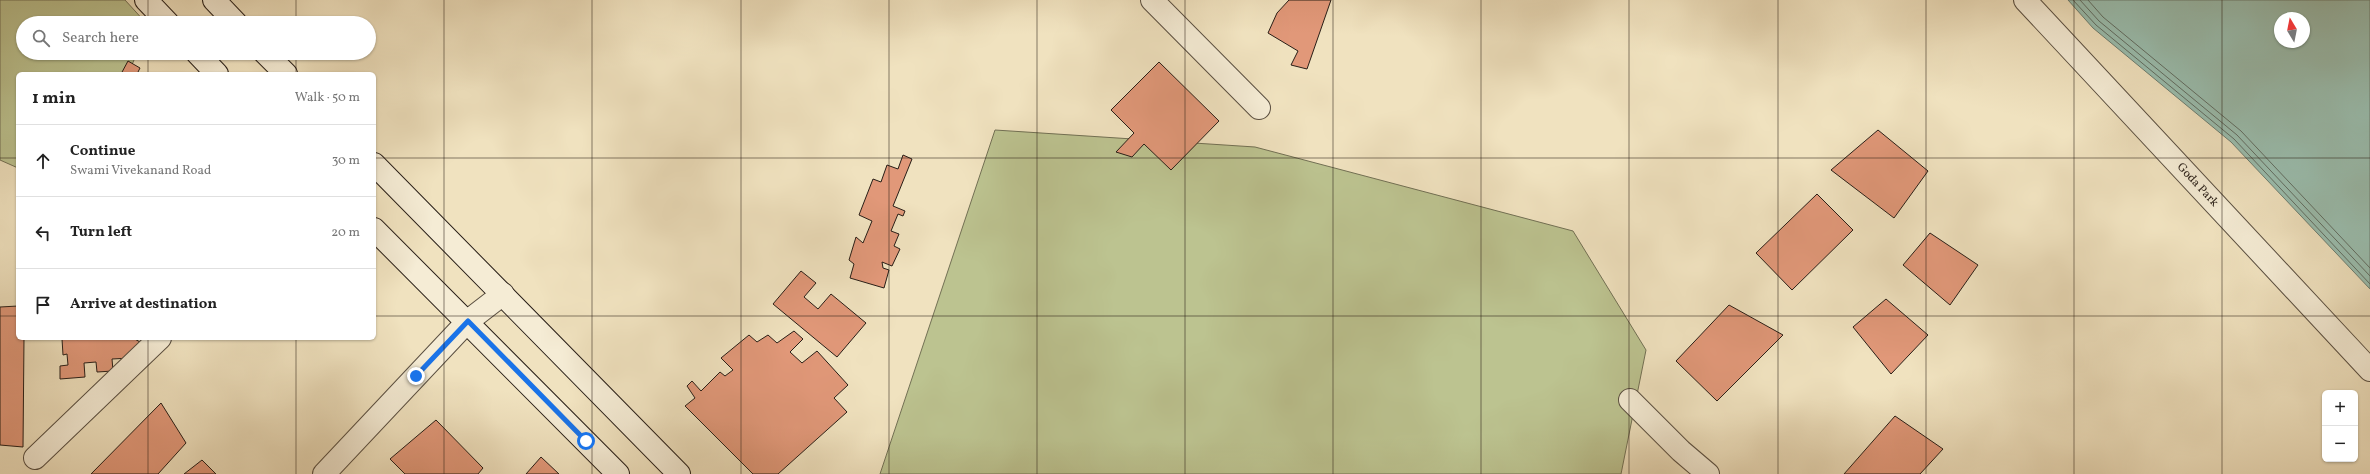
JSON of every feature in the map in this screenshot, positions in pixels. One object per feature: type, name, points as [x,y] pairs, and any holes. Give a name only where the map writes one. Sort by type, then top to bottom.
[{"type":"street","points":[[146,0],[161,16]]},
{"type":"street","points":[[214,0],[229,16]]},
{"type":"street","points":[[1152,0],[1259,108]]},
{"type":"street","name":"Goda Park","points":[[2025,0],[2370,370]]},
{"type":"street","points":[[204,60],[216,72]]},
{"type":"street","points":[[272,60],[284,72]]},
{"type":"street","points":[[376,166],[679,474]]},
{"type":"street","points":[[376,232],[468,321],[618,474]]},
{"type":"street","points":[[324,474],[468,321],[503,294]]},
{"type":"street","points":[[35,458],[158,340]]},
{"type":"street","points":[[1630,400],[1681,451],[1708,474]]},
{"type":"green space","points":[[0,0],[125,0],[140,16],[16,16],[16,60],[134,60],[129,72],[16,72],[16,167],[0,160]]},
{"type":"green space","points":[[995,130],[1255,147],[1573,231],[1646,350],[1621,474],[880,474]]},
{"type":"water","points":[[2068,0],[2370,0],[2370,289],[2231,142],[2093,28]]},
{"type":"building","points":[[1289,0],[1331,0],[1307,69],[1291,65],[1298,51],[1268,33],[1277,13]]},
{"type":"building","points":[[128,61],[140,68],[138,72],[122,72]]},
{"type":"building","points":[[1159,62],[1219,121],[1171,170],[1144,144],[1132,157],[1116,152],[1134,133],[1111,110]]},
{"type":"building","points":[[1878,130],[1928,171],[1894,218],[1831,170]]},
{"type":"building","points":[[903,155],[912,159],[893,206],[905,211],[903,216],[898,214],[891,231],[899,234],[894,246],[900,249],[892,266],[882,262],[883,268],[889,270],[884,288],[850,278],[854,264],[849,260],[856,237],[863,243],[872,221],[859,215],[873,179],[881,182],[887,165],[898,169]]},
{"type":"building","points":[[1817,194],[1853,230],[1792,290],[1756,253]]},
{"type":"building","points":[[1930,233],[1978,265],[1950,305],[1903,265]]},
{"type":"building","points":[[801,271],[816,283],[804,297],[818,309],[831,294],[866,323],[837,357],[773,304]]},
{"type":"building","points":[[1886,299],[1928,335],[1891,374],[1853,327]]},
{"type":"building","points":[[1729,305],[1783,335],[1717,401],[1676,361]]},
{"type":"building","points":[[16,306],[16,340],[24,340],[23,447],[0,445],[0,307]]},
{"type":"building","points":[[794,331],[803,339],[790,352],[802,363],[817,351],[848,385],[834,398],[847,412],[778,474],[753,474],[685,406],[695,398],[687,386],[692,381],[701,391],[720,372],[725,376],[733,370],[721,358],[749,335],[757,342],[768,335],[777,343]]},
{"type":"building","points":[[62,340],[136,340],[140,342],[131,358],[112,359],[113,371],[97,372],[96,362],[84,363],[85,377],[60,379],[60,366],[68,365],[67,354],[63,355]]},
{"type":"building","points":[[161,403],[186,443],[158,474],[91,474]]},
{"type":"building","points":[[1895,416],[1943,449],[1920,474],[1844,474]]},
{"type":"building","points":[[436,420],[483,468],[478,474],[405,474],[390,459]]},
{"type":"building","points":[[541,457],[559,474],[526,474]]},
{"type":"building","points":[[202,460],[216,474],[184,474]]},
{"type":"route","points":[[416,376],[468,321],[586,441]]}]
